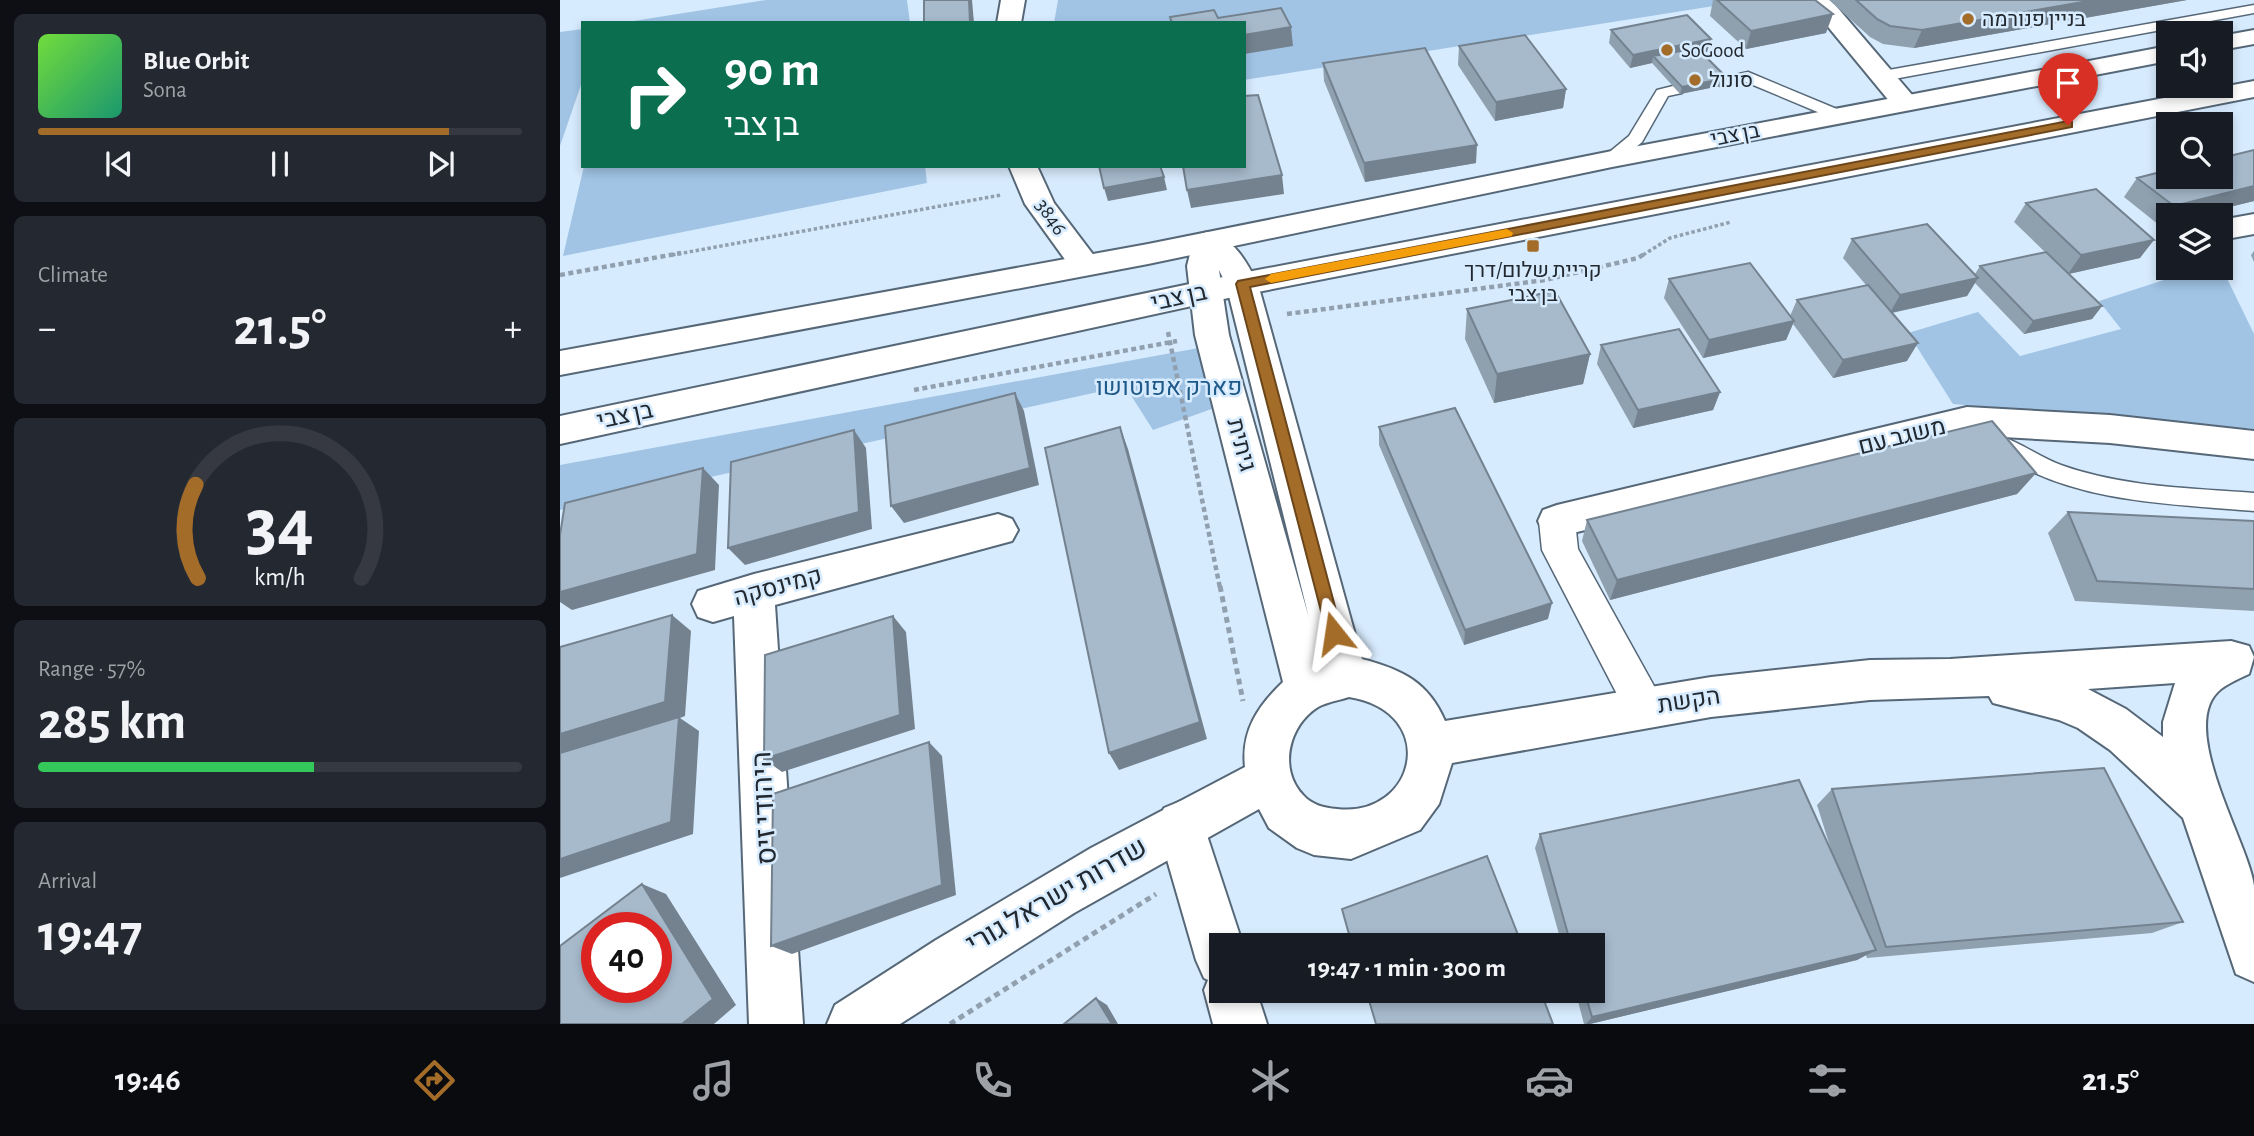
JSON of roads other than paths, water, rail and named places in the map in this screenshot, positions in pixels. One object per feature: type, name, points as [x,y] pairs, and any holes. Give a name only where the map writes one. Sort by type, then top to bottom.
[{"type":"street","points":[[1009,21],[1013,0]]},
{"type":"street","points":[[1818,0],[1905,102]]},
{"type":"street","points":[[2233,41],[2254,37]]},
{"type":"street","name":"בן צבי","points":[[560,363],[1208,242],[1612,159],[2156,55]]},
{"type":"street","name":"בן צבי","points":[[560,430],[1242,284],[2254,89]]},
{"type":"street","name":"3846","points":[[1028,178],[1085,265]]},
{"type":"street","points":[[2233,228],[2254,224]]},
{"type":"street","name":"גיתית","points":[[1307,689],[1212,335],[1203,266],[1208,242],[1230,260],[1242,284],[1340,658],[1349,677]]},
{"type":"street","name":"משגב עם","points":[[1557,521],[1967,421],[2110,429],[2254,445]]},
{"type":"street","points":[[1557,521],[1560,550],[1645,708]]},
{"type":"street","name":"קמינסקה","points":[[734,598],[998,530]]},
{"type":"street","name":"היהודי זיס","points":[[734,598],[776,1024]]},
{"type":"street","name":"הקשת","points":[[1430,745],[1711,697],[1870,680],[1950,679],[2242,661]]},
{"type":"street","name":"הקשת","points":[[2242,661],[2204,676],[2191,697],[2185,722],[2186,757],[2199,802],[2254,956]]},
{"type":"street","points":[[1349,677],[1372,680],[1394,688],[1412,704],[1424,722],[1430,745],[1429,771],[1419,795],[1401,816],[1377,830],[1359,834],[1322,834],[1297,822],[1278,803],[1267,780],[1265,753],[1271,728],[1286,705],[1307,689],[1327,680],[1349,677]]},
{"type":"street","name":"הקשת","points":[[1950,679],[2048,696],[2077,705],[2115,726],[2199,802]]},
{"type":"street","name":"שדרות ישראל גורי","points":[[854,1024],[943,963],[1120,857],[1267,780]]},
{"type":"street","points":[[1181,825],[1214,933]]},
{"type":"street","points":[[1234,1003],[1240,1024]]},
{"type":"lane","points":[[1883,76],[2254,9]]},
{"type":"lane","points":[[1722,82],[1748,77],[1838,116]]},
{"type":"lane","points":[[1612,159],[1636,139],[1662,93],[1677,90]]},
{"type":"lane","points":[[1967,421],[2017,456],[2076,479],[2141,491],[2254,502]]},
{"type":"place","name":"בניין פנורמה","points":[[1968,19]]},
{"type":"place","name":"SoGood","points":[[1667,50]]},
{"type":"place","name":"סונול","points":[[1695,80]]},
{"type":"place","name":"קריית שלום/דרך בן צבי","points":[[1533,246]]},
{"type":"park label","name":"פארק אפוטושו","points":[[1169,388]]}]
